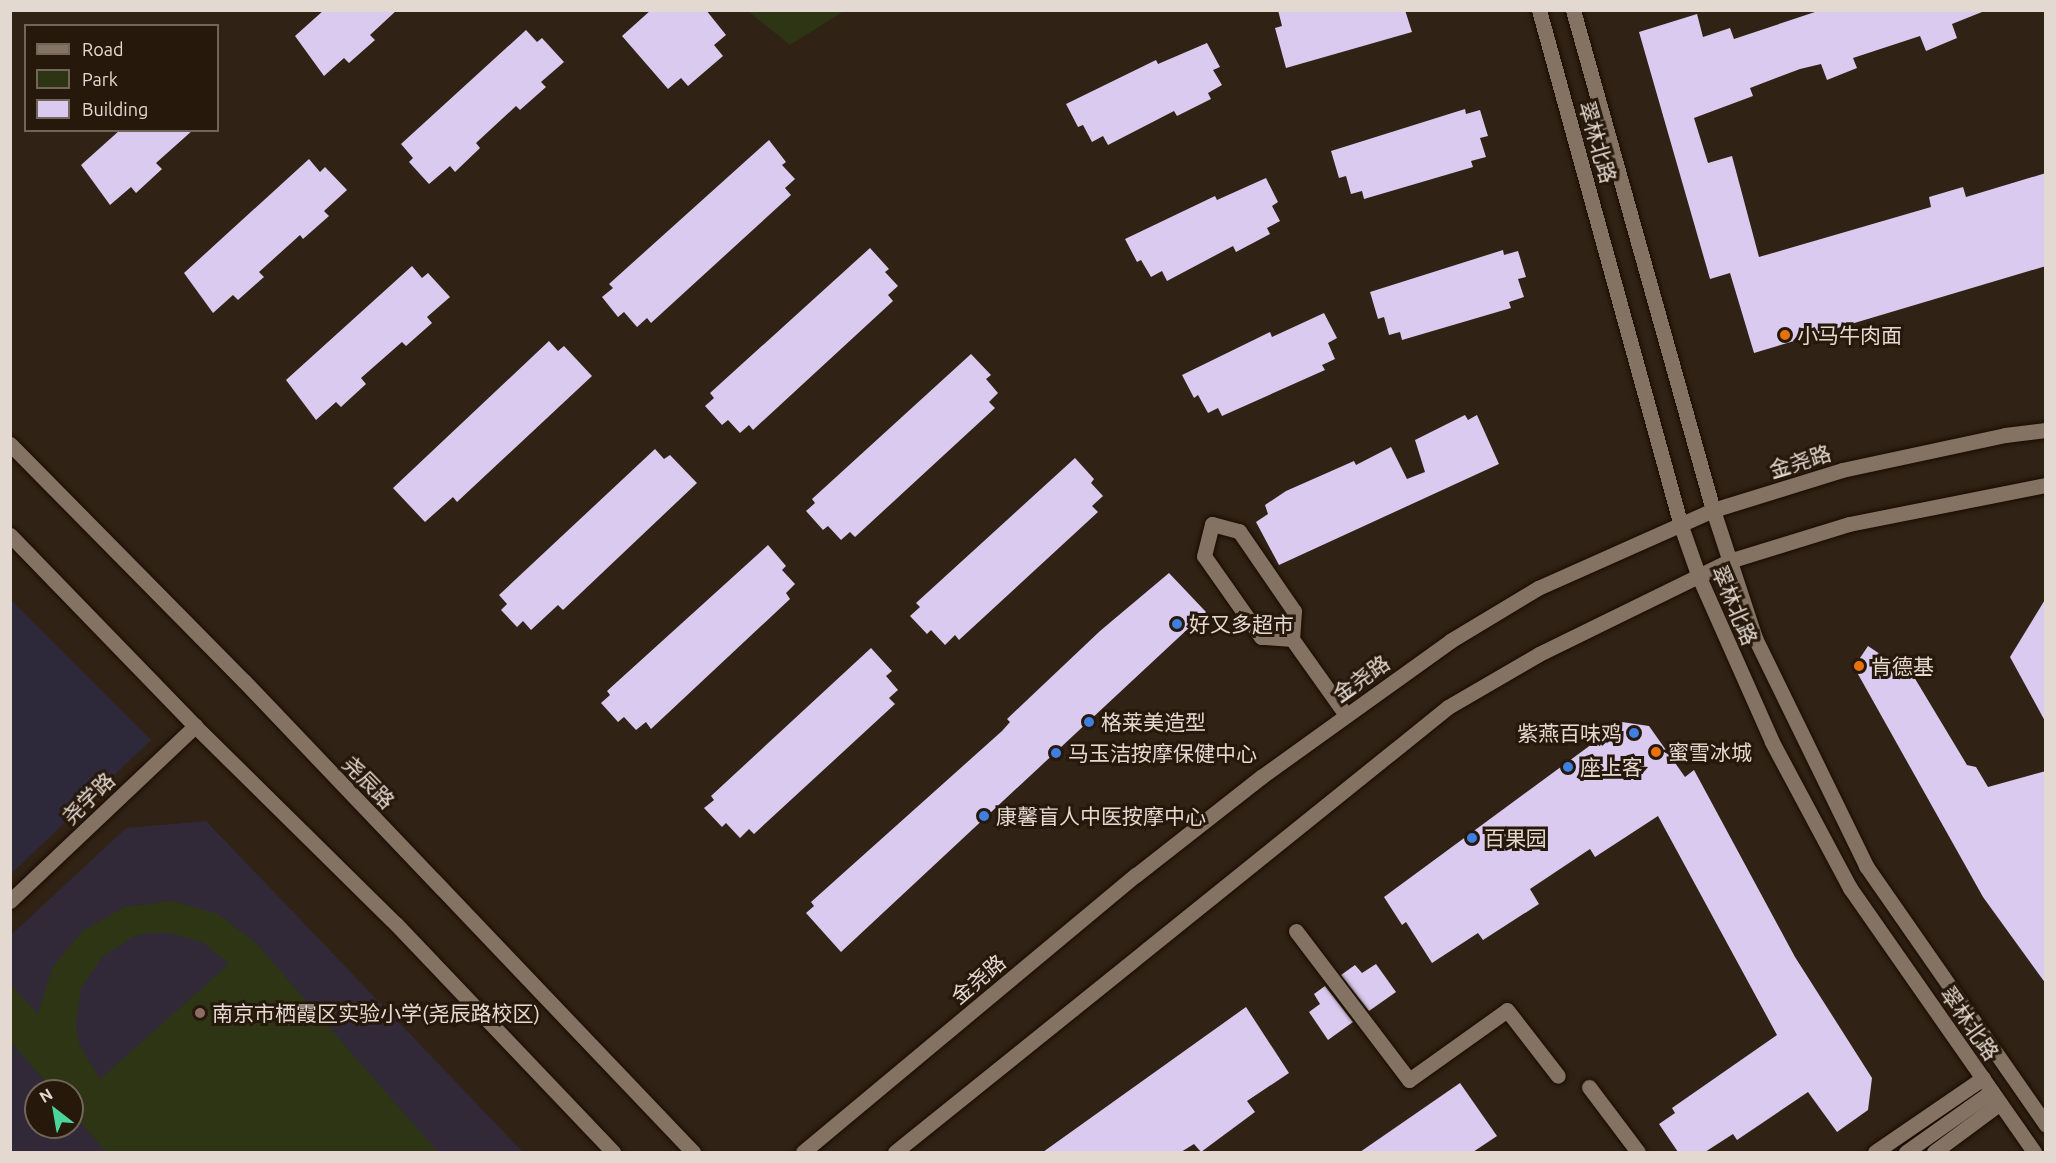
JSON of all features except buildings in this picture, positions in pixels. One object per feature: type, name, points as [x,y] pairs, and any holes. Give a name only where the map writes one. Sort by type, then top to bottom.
[{"type":"main road","name":"翠林北路","points":[[1539,10],[1681,525],[1699,577],[1772,742],[1850,888],[2034,1152]]},
{"type":"main road","name":"翠林北路","points":[[1574,10],[1713,510],[1755,638],[1866,866],[2046,1125]]},
{"type":"main road","name":"金尧路","points":[[803,1152],[1136,875],[1346,715],[1450,641],[1538,588],[1713,510],[1842,470],[2005,435],[2046,430]]},
{"type":"main road","name":"尧辰路","points":[[10,444],[244,681],[693,1152]]},
{"type":"main road","points":[[895,1152],[1448,707],[1539,654],[1729,561],[1849,524],[2046,485]]},
{"type":"main road","points":[[1292,639],[1261,637],[1204,556],[1212,524],[1239,531],[1284,595],[1294,611],[1292,639],[1346,715]]},
{"type":"main road","points":[[10,535],[195,726],[396,924],[613,1152]]},
{"type":"main road","name":"尧学路","points":[[10,901],[195,726]]},
{"type":"main road","points":[[1296,931],[1409,1080],[1507,1010],[1558,1076]]},
{"type":"main road","points":[[1589,1087],[1638,1152]]},
{"type":"main road","points":[[1875,1152],[1991,1091]]},
{"type":"main road","points":[[1906,1152],[1991,1091]]},
{"type":"main road","points":[[1934,1152],[1991,1091]]},
{"type":"shaded area","points":[[11,600],[151,740],[11,874]]},
{"type":"shaded area","name":"南京市栖霞区实验小学(尧辰路校区)","points":[[206,821],[523,1152],[11,1152],[11,935],[126,828]]},
{"type":"green space","points":[[748,11],[844,11],[790,45]]},
{"type":"green space","points":[[172,901],[218,914],[256,943],[438,1152],[106,1152],[84,1127],[84,1079],[43,1079],[11,1042],[11,985],[38,1014],[52,968],[83,930],[125,907]],"holes":[[[150,933],[168,933],[202,942],[229,964],[100,1079],[80,1046],[76,1027],[81,988],[103,956],[133,937]]]},
{"type":"place","name":"小马牛肉面","points":[[1785,335]]},
{"type":"place","name":"好又多超市","points":[[1177,624]]},
{"type":"place","name":"肯德基","points":[[1859,666]]},
{"type":"place","name":"格莱美造型","points":[[1089,722]]},
{"type":"place","name":"紫燕百味鸡","points":[[1634,733]]},
{"type":"place","name":"蜜雪冰城","points":[[1656,752]]},
{"type":"place","name":"马玉洁按摩保健中心","points":[[1056,753]]},
{"type":"place","name":"座上客","points":[[1568,767]]},
{"type":"place","name":"康馨盲人中医按摩中心","points":[[984,816]]},
{"type":"place","name":"百果园","points":[[1472,838]]},
{"type":"place","name":"南京市栖霞区实验小学(尧辰路校区)","points":[[200,1013]]}]
